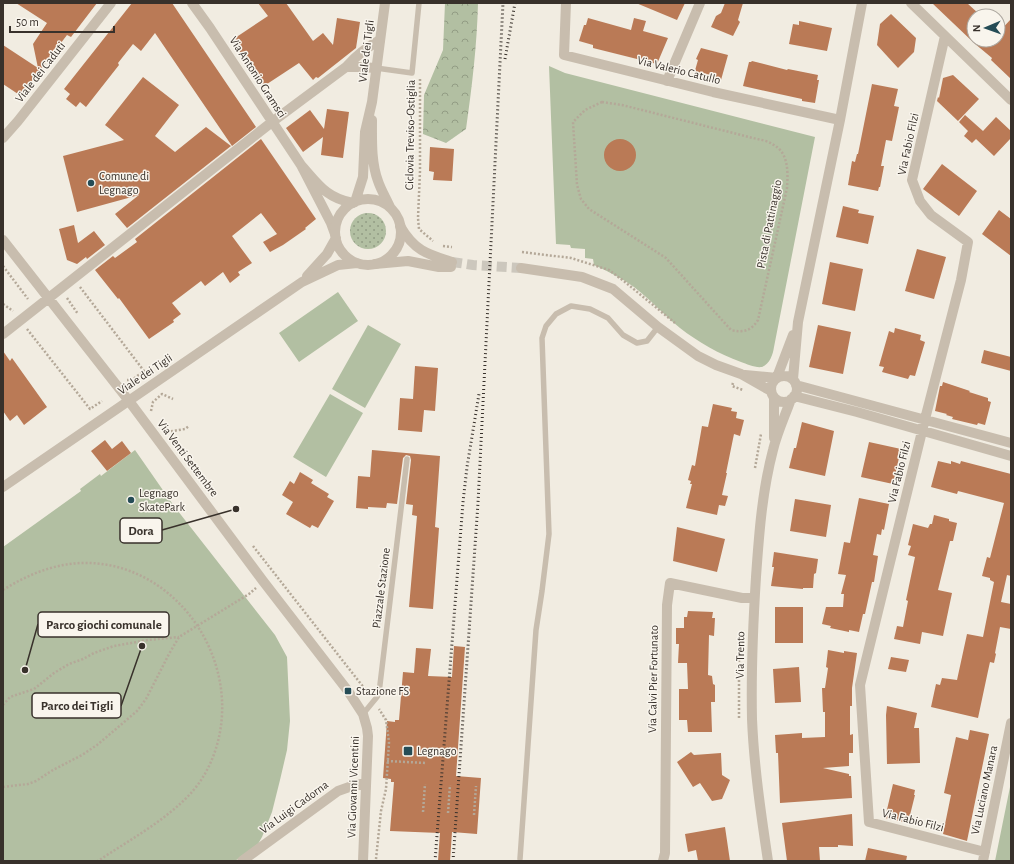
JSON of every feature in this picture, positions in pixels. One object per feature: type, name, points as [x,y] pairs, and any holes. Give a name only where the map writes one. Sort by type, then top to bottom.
[{"type":"street","name":"Viale dei Caduti","points":[[3,138],[111,3]]},
{"type":"street","name":"Via Antonio Gramsci","points":[[192,3],[301,165],[331,223],[335,236]]},
{"type":"street","name":"Viale dei Tigli","points":[[302,282],[327,254],[335,236],[337,222],[340,215],[343,210],[354,202],[363,177],[365,132],[372,102],[385,3]]},
{"type":"street","name":"Via Valerio Catullo","points":[[566,3],[564,55],[667,81],[840,120]]},
{"type":"street","points":[[667,81],[700,3]]},
{"type":"street","points":[[793,398],[797,389],[794,382],[798,322],[840,120],[862,3]]},
{"type":"street","points":[[911,3],[1010,96]]},
{"type":"street","name":"Via Fabio Filzi","points":[[945,36],[912,180],[920,201],[930,215],[968,242],[961,280],[922,431],[860,685],[869,822],[984,857]]},
{"type":"street","points":[[3,334],[272,122],[346,67],[354,58],[370,45],[380,40]]},
{"type":"street","points":[[346,67],[359,66],[376,68]]},
{"type":"street","name":"Viale dei Tigli","points":[[3,487],[302,282],[338,265],[356,263],[368,265],[408,261],[439,267],[451,264],[423,252],[409,240],[391,208],[378,181],[374,167],[372,147],[372,102]]},
{"type":"street","name":"Via Antonio Gramsci","points":[[301,165],[328,194],[342,201],[354,202]]},
{"type":"street","points":[[354,202],[364,199],[378,200],[391,208]]},
{"type":"street","points":[[375,264],[387,258],[397,248],[400,240],[400,226]]},
{"type":"street","points":[[335,236],[341,251],[356,263]]},
{"type":"street","name":"Via Venti Settembre","points":[[3,240],[129,401],[263,582],[348,691],[362,714]]},
{"type":"street","points":[[521,268],[582,277],[613,289],[658,327],[698,356],[716,365],[741,374],[782,402],[793,398],[857,412],[1011,456]]},
{"type":"street","points":[[772,394],[772,384],[777,377],[798,322]]},
{"type":"street","points":[[741,374],[777,377],[785,376],[794,382],[1011,443]]},
{"type":"street","name":"Via Trento","points":[[768,861],[763,828],[752,720],[752,665],[754,598],[761,514],[773,450],[775,420],[772,394]]},
{"type":"street","name":"Via Trento","points":[[773,450],[793,398]]},
{"type":"street","points":[[857,412],[861,401]]},
{"type":"street","name":"Via Calvi Pier Fortunato","points":[[663,861],[665,853],[667,606],[670,583],[742,598],[754,598]]},
{"type":"street","name":"Via Giovanni Vicentini","points":[[362,714],[368,736],[363,861]]},
{"type":"street","name":"Via Luciano Manara","points":[[984,857],[1011,723]]},
{"type":"street","points":[[1003,761],[1011,751]]},
{"type":"street","name":"Via Luigi Cadorna","points":[[242,861],[338,791],[366,783]]},
{"type":"lane","points":[[376,68],[412,73],[419,3]]},
{"type":"lane","points":[[520,859],[536,630],[549,534],[542,338],[546,326],[556,314],[571,306],[590,309],[608,318],[623,335],[637,343],[646,341],[658,327]]},
{"type":"lane","name":"Piazzale Stazione","points":[[362,714],[377,698],[379,693],[407,459]]},
{"type":"path","name":"Ciclovia Treviso-Ostiglia","points":[[420,78],[420,171],[418,218],[419,229],[435,243]]},
{"type":"path","name":"Pista di Pattinaggio","points":[[602,102],[622,105],[773,144],[783,154],[788,167],[787,188],[758,320],[753,327],[746,331],[739,332],[731,330],[666,258],[589,209],[581,199],[577,185],[573,122],[585,110],[602,102]]},
{"type":"path","points":[[440,244],[452,247]]},
{"type":"path","points":[[3,266],[4,270],[28,299]]},
{"type":"path","points":[[74,278],[144,371],[132,380],[126,380]]},
{"type":"path","points":[[3,304],[13,311]]},
{"type":"path","points":[[27,330],[90,409],[102,401]]},
{"type":"path","points":[[732,386],[745,391]]},
{"type":"path","points":[[152,412],[153,402],[162,394],[173,399]]},
{"type":"path","points":[[167,432],[185,429],[189,426]]},
{"type":"path","points":[[163,427],[172,438]]},
{"type":"path","points":[[250,541],[365,690]]},
{"type":"path","points":[[3,590],[22,579],[41,571],[62,566],[82,563],[103,564],[120,568],[141,576],[172,596],[198,625],[214,658],[220,679],[223,703],[218,742],[212,761],[204,776],[195,788],[166,815],[98,861]]},
{"type":"path","points":[[3,787],[28,784],[36,781],[97,746],[137,711],[146,699],[168,654],[179,637],[250,594]]},
{"type":"path","points":[[3,705],[10,698],[34,689],[54,673],[69,664],[94,653],[114,646],[148,640],[179,637]]},
{"type":"path","points":[[376,861],[381,810],[386,789],[388,726],[383,714]]},
{"type":"path","points":[[387,761],[426,763]]},
{"type":"path","points":[[423,812],[425,784]]},
{"type":"path","points":[[448,813],[450,785]]},
{"type":"path","points":[[474,815],[476,786]]},
{"type":"green space","points":[[445,3],[478,3],[474,66],[466,129],[446,143],[423,134],[424,95],[443,50]]},
{"type":"green space","points":[[549,66],[565,73],[815,137],[774,350],[771,358],[765,366],[751,366],[709,347],[680,328],[634,287],[594,265],[593,259],[585,258],[585,249],[571,248],[570,245],[556,244]]},
{"type":"green space","points":[[368,213],[378,216],[383,221],[386,231],[383,241],[378,246],[368,249],[358,246],[353,241],[350,231],[353,221],[358,216]]},
{"type":"green space","points":[[338,292],[358,321],[299,362],[279,333]]},
{"type":"green space","points":[[368,325],[401,344],[365,408],[332,389]]},
{"type":"green space","points":[[330,394],[363,413],[326,477],[293,457]]},
{"type":"green space","points":[[135,450],[174,506],[275,635],[287,657],[290,721],[287,750],[272,812],[258,844],[235,861],[3,861],[3,547],[81,491],[80,489],[100,474],[101,476]]},
{"type":"green space","points":[[1011,783],[1011,861],[995,861],[1010,787]]},
{"type":"building","points":[[16,3],[97,3],[71,37],[67,35],[22,94],[19,91],[18,94],[3,84],[3,45],[38,68],[33,44],[47,23]]},
{"type":"building","points":[[132,3],[172,3],[256,127],[232,146],[155,33],[141,51],[133,44],[118,63],[119,65],[86,107],[80,102],[76,107],[66,99],[70,94],[64,89]]},
{"type":"building","points":[[258,3],[286,3],[313,41],[323,33],[333,45],[337,18],[360,22],[356,48],[318,78],[316,77],[313,80],[299,63],[264,86],[232,40],[268,16]]},
{"type":"building","points":[[636,3],[685,3],[677,20]]},
{"type":"building","points":[[725,3],[743,3],[738,20],[740,22],[733,36],[711,27],[716,16],[721,13]]},
{"type":"building","points":[[932,3],[967,3],[972,8],[966,8],[966,35]]},
{"type":"building","points":[[891,14],[916,38],[914,52],[898,68],[877,45],[880,24]]},
{"type":"building","points":[[588,18],[631,30],[634,18],[646,21],[643,31],[668,38],[657,64],[593,48],[593,45],[579,41]]},
{"type":"building","points":[[1011,19],[1011,79],[991,60],[992,58],[980,48],[1006,48],[1006,24]]},
{"type":"building","points":[[799,21],[832,28],[827,51],[789,44],[793,24],[799,25]]},
{"type":"building","points":[[701,48],[728,55],[721,80],[694,74],[698,60],[696,59]]},
{"type":"building","points":[[752,61],[787,70],[818,75],[817,80],[819,80],[815,103],[743,86],[749,62]]},
{"type":"building","points":[[953,75],[979,99],[958,121],[937,101],[943,78]]},
{"type":"building","points":[[143,77],[179,105],[155,136],[175,152],[206,127],[231,146],[127,228],[115,214],[139,195],[77,212],[63,156],[124,140],[105,125]]},
{"type":"building","points":[[872,84],[898,89],[894,106],[899,107],[892,141],[886,140],[881,166],[884,166],[878,191],[848,185],[852,161],[855,162],[858,154]]},
{"type":"building","points":[[327,109],[349,112],[343,158],[321,155],[323,137],[303,152],[286,128],[310,110],[324,129]]},
{"type":"building","points":[[965,115],[983,131],[996,117],[1011,131],[1011,138],[994,156],[976,139],[972,143],[964,136],[968,131],[959,122]]},
{"type":"building","points":[[261,139],[316,219],[305,228],[306,229],[270,252],[263,242],[277,234],[261,213],[232,236],[252,263],[238,272],[240,275],[230,283],[223,272],[205,286],[201,281],[172,303],[181,314],[173,320],[174,322],[149,339],[119,298],[118,299],[95,270],[113,256],[115,258],[137,242],[135,239]]},
{"type":"building","points":[[620,139],[626,140],[633,146],[636,155],[635,161],[629,168],[620,171],[614,170],[607,164],[604,155],[605,149],[611,142]]},
{"type":"building","points":[[430,147],[454,149],[452,181],[433,180],[434,172],[429,171]]},
{"type":"building","points":[[942,164],[977,191],[959,216],[923,189]]},
{"type":"building","points":[[843,206],[859,210],[858,213],[874,216],[868,244],[836,237]]},
{"type":"building","points":[[999,210],[1011,219],[1011,256],[982,234]]},
{"type":"building","points":[[74,225],[78,243],[94,231],[105,245],[87,259],[86,257],[77,264],[67,260],[59,229]]},
{"type":"building","points":[[917,249],[946,257],[934,299],[905,291]]},
{"type":"building","points":[[830,262],[863,269],[855,311],[822,304]]},
{"type":"building","points":[[818,325],[851,332],[843,374],[809,367]]},
{"type":"building","points":[[895,328],[921,335],[920,340],[925,342],[915,376],[910,375],[908,379],[882,372],[884,367],[879,366],[889,331],[894,333]]},
{"type":"building","points":[[984,350],[1011,357],[1011,371],[981,363]]},
{"type":"building","points":[[3,351],[10,361],[12,358],[47,407],[24,425],[17,415],[10,421],[3,411]]},
{"type":"building","points":[[415,366],[438,368],[435,411],[424,410],[422,432],[398,430],[400,398],[413,399]]},
{"type":"building","points":[[943,382],[988,398],[988,401],[991,402],[985,425],[978,423],[977,425],[952,419],[953,417],[946,415],[947,414],[935,411],[940,386],[942,386]]},
{"type":"building","points":[[713,404],[732,408],[731,411],[737,412],[736,418],[744,420],[740,436],[734,434],[722,495],[728,496],[725,506],[719,505],[717,515],[686,508],[692,484],[690,484],[691,481],[688,480],[692,465],[695,466],[702,426],[708,427]]},
{"type":"building","points":[[802,422],[834,431],[825,476],[789,468],[794,448],[796,448]]},
{"type":"building","points":[[105,440],[112,449],[122,441],[131,453],[107,471],[91,451]]},
{"type":"building","points":[[869,442],[901,449],[893,484],[861,477]]},
{"type":"building","points":[[372,450],[440,456],[435,527],[439,528],[433,609],[409,607],[417,516],[412,515],[413,505],[406,504],[411,460],[410,456],[406,455],[403,458],[397,504],[387,503],[386,508],[356,508],[358,476],[370,477]]},
{"type":"building","points":[[938,461],[951,464],[951,461],[960,464],[961,461],[1011,474],[1011,576],[1007,575],[1001,602],[1011,604],[1011,629],[1000,627],[994,663],[990,662],[978,718],[931,707],[936,684],[940,685],[942,678],[957,680],[967,634],[983,637],[994,582],[990,580],[990,578],[982,576],[987,557],[990,558],[1004,503],[958,491],[957,494],[931,487]]},
{"type":"building","points":[[300,472],[313,480],[311,483],[329,494],[327,497],[334,501],[318,528],[312,525],[310,528],[286,514],[293,502],[282,495],[290,481],[294,484]]},
{"type":"building","points":[[859,498],[889,504],[884,530],[882,529],[881,535],[877,534],[873,555],[878,556],[874,582],[872,582],[865,614],[863,614],[859,632],[849,630],[849,632],[830,628],[831,626],[822,624],[826,607],[843,607],[844,594],[841,594],[846,575],[838,574],[844,542],[850,543]]},
{"type":"building","points":[[795,499],[831,505],[826,537],[790,531]]},
{"type":"building","points":[[934,515],[957,523],[953,541],[950,541],[938,590],[952,593],[943,636],[922,632],[920,644],[894,639],[897,626],[903,627],[908,601],[906,600],[915,557],[908,555],[911,546],[908,545],[913,524],[928,528],[930,524],[932,524]]},
{"type":"building","points":[[677,527],[725,539],[717,572],[673,561]]},
{"type":"building","points":[[774,552],[818,559],[816,573],[814,574],[813,588],[803,589],[771,586],[774,567],[772,567]]},
{"type":"building","points":[[775,607],[803,607],[803,643],[775,643]]},
{"type":"building","points":[[688,611],[713,612],[712,618],[715,618],[714,636],[709,635],[708,675],[712,676],[713,684],[715,685],[715,702],[711,702],[712,732],[688,732],[687,720],[679,720],[679,689],[688,689],[687,663],[678,663],[679,644],[676,644],[676,628],[684,628],[684,617],[687,617]]},
{"type":"building","points":[[454,646],[465,647],[456,776],[481,778],[477,834],[452,832],[450,861],[438,861],[440,833],[390,831],[394,782],[391,782],[391,779],[383,778],[387,721],[395,722],[395,720],[399,720],[403,672],[414,673],[416,648],[431,649],[428,676],[452,677]]},
{"type":"building","points":[[828,650],[844,653],[844,651],[857,653],[852,688],[852,706],[850,706],[850,735],[853,734],[853,753],[849,753],[849,766],[823,768],[849,774],[849,776],[851,776],[852,798],[780,803],[778,753],[776,753],[775,735],[802,733],[802,738],[825,737],[825,712],[823,712],[822,688],[825,688],[828,668],[826,667]]},
{"type":"building","points":[[891,657],[909,660],[906,672],[888,669]]},
{"type":"building","points":[[799,667],[801,702],[775,703],[773,669]]},
{"type":"building","points":[[887,706],[917,713],[914,728],[919,728],[920,763],[887,764]]},
{"type":"building","points":[[970,730],[989,734],[967,841],[943,834],[951,795],[944,793],[956,737],[968,740]]},
{"type":"building","points":[[691,752],[694,755],[721,753],[722,775],[730,780],[722,799],[712,801],[700,783],[693,787],[677,762]]},
{"type":"building","points":[[893,784],[915,790],[908,823],[885,818]]},
{"type":"building","points":[[852,814],[853,846],[838,845],[838,847],[819,847],[820,861],[787,861],[782,823]]},
{"type":"building","points":[[725,827],[730,861],[698,861],[696,850],[688,852],[685,834]]},
{"type":"building","points":[[868,848],[907,856],[906,861],[865,861]]},
{"type":"tunnel","points":[[452,262],[521,268]]},
{"type":"railway","points":[[453,861],[478,503],[503,3]]},
{"type":"railway","points":[[505,59],[515,3]]},
{"type":"railway","points":[[435,861],[463,502],[479,394]]},
{"type":"place","name":"Comune di Legnago","points":[[91,183]]},
{"type":"place","name":"Legnago SkatePark","points":[[131,500]]},
{"type":"place","name":"Dora","points":[[236,509]]},
{"type":"place","name":"Parco dei Tigli","points":[[142,646]]},
{"type":"place","name":"Parco giochi comunale","points":[[25,670]]},
{"type":"place","name":"Stazione FS","points":[[348,691]]},
{"type":"place","name":"Legnago","points":[[408,751]]}]
